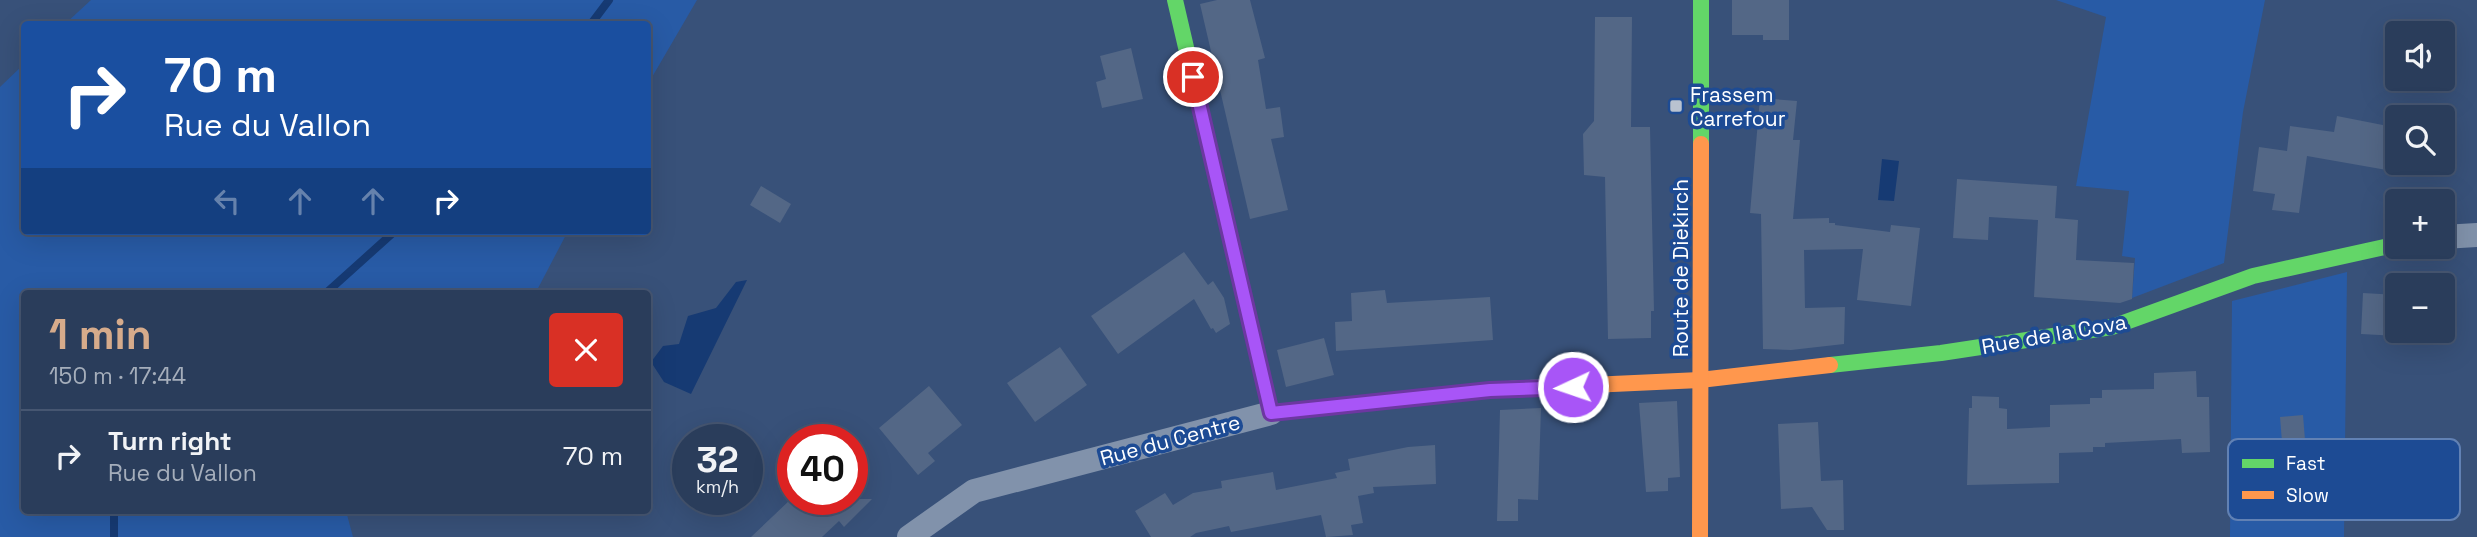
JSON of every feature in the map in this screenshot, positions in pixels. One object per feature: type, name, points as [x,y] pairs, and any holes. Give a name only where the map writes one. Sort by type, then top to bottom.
[{"type":"street","points":[[1175,0],[1271,413]]},
{"type":"street","name":"Route de Diekirch","points":[[1700,537],[1701,0]]},
{"type":"street","points":[[2455,236],[2477,235]]},
{"type":"street","name":"Rue de la Cova","points":[[1700,380],[1941,353],[2112,327],[2253,276],[2385,247]]},
{"type":"street","name":"Rue du Centre","points":[[909,537],[974,491],[1271,413],[1490,390],[1700,380]]},
{"type":"shaded area","points":[[91,0],[697,0],[651,79],[651,21],[68,21]]},
{"type":"shaded area","points":[[2056,0],[2265,0],[2243,112],[2224,263],[2132,298],[2135,258],[2122,256],[2129,191],[2076,186],[2106,17]]},
{"type":"shaded area","points":[[21,67],[21,235],[566,235],[537,290],[21,290],[21,514],[347,514],[353,537],[0,537],[0,87]]},
{"type":"shaded area","points":[[1882,159],[1899,161],[1894,201],[1878,200]]},
{"type":"shaded area","points":[[2347,272],[2345,439],[2231,439],[2232,301]]},
{"type":"shaded area","points":[[747,280],[691,394],[664,382],[651,362],[663,346],[679,344],[688,316],[716,308],[736,282]]},
{"type":"shaded area","points":[[2230,520],[2344,520],[2344,537],[2230,537]]},
{"type":"building","points":[[1217,0],[1250,0],[1265,58],[1258,60],[1266,109],[1280,107],[1284,137],[1271,139],[1288,210],[1250,219],[1200,4]]},
{"type":"building","points":[[1732,0],[1789,0],[1789,40],[1763,40],[1763,35],[1732,35]]},
{"type":"building","points":[[1595,17],[1632,17],[1631,127],[1650,127],[1654,311],[1651,311],[1651,338],[1608,339],[1605,177],[1584,175],[1583,134],[1594,121]]},
{"type":"building","points":[[1131,48],[1143,99],[1102,108],[1096,82],[1106,79],[1100,56]]},
{"type":"building","points":[[1760,98],[1797,101],[1793,140],[1800,140],[1793,219],[1829,218],[1829,223],[1835,225],[1890,232],[1891,225],[1920,228],[1911,306],[1857,300],[1863,249],[1804,250],[1805,308],[1845,307],[1844,344],[1791,350],[1763,349],[1761,214],[1750,213]]},
{"type":"building","points":[[2337,116],[2385,125],[2385,170],[2307,156],[2299,213],[2272,210],[2275,194],[2253,191],[2259,147],[2287,151],[2290,126],[2334,132]]},
{"type":"building","points":[[1957,179],[2057,186],[2055,218],[2078,220],[2076,260],[2134,263],[2132,299],[2120,303],[2034,297],[2038,220],[1989,217],[1988,240],[1953,238]]},
{"type":"building","points":[[761,186],[791,204],[780,223],[750,205]]},
{"type":"building","points":[[1184,252],[1208,285],[1213,281],[1224,298],[1230,324],[1216,333],[1194,299],[1118,354],[1091,316]]},
{"type":"building","points":[[1385,290],[1387,303],[1490,297],[1493,340],[1336,351],[1335,322],[1352,321],[1351,293]]},
{"type":"building","points":[[2363,293],[2385,294],[2385,335],[2361,334]]},
{"type":"building","points":[[1324,338],[1334,375],[1286,387],[1277,350]]},
{"type":"building","points":[[1060,347],[1087,385],[1035,422],[1007,383]]},
{"type":"building","points":[[2196,371],[2197,397],[2209,397],[2210,452],[2182,453],[2181,439],[2105,443],[2105,447],[2093,447],[2093,452],[2059,453],[2059,483],[1967,485],[1969,408],[1972,408],[1972,396],[1999,397],[1999,408],[2007,409],[2007,429],[2050,427],[2050,405],[2090,404],[2090,398],[2102,398],[2102,390],[2154,389],[2154,373]]},
{"type":"building","points":[[929,386],[962,425],[928,453],[935,461],[918,475],[879,428]]},
{"type":"building","points":[[1677,401],[1680,477],[1668,478],[1668,491],[1646,492],[1639,403]]},
{"type":"building","points":[[1541,408],[1538,500],[1518,499],[1518,521],[1497,521],[1500,410]]},
{"type":"building","points":[[2303,415],[2305,439],[2282,439],[2280,417]]},
{"type":"building","points":[[1818,422],[1821,481],[1843,480],[1844,530],[1827,530],[1812,507],[1781,509],[1778,424]]},
{"type":"building","points":[[1435,445],[1436,484],[1373,487],[1374,493],[1358,496],[1363,523],[1351,525],[1353,535],[1326,537],[1321,515],[1231,532],[1229,526],[1196,533],[1190,537],[1151,537],[1135,511],[1165,493],[1173,505],[1193,493],[1222,488],[1221,481],[1273,472],[1276,490],[1337,478],[1335,473],[1350,470],[1348,459],[1408,447]]},
{"type":"building","points":[[777,512],[777,515],[856,515],[844,527],[839,521],[822,537],[751,537]]},
{"type":"waterway","points":[[593,21],[609,0]]},
{"type":"waterway","points":[[329,290],[391,235]]},
{"type":"waterway","points":[[114,514],[114,537]]},
{"type":"traffic: fast","points":[[1175,0],[1271,413],[1490,390],[1547,387]]},
{"type":"traffic: fast","points":[[1701,0],[1701,144]]},
{"type":"traffic: fast","points":[[1830,365],[1941,353],[2112,327],[2253,276],[2385,247]]},
{"type":"traffic: slow","points":[[1700,537],[1701,144]]},
{"type":"traffic: slow","points":[[1547,387],[1700,380],[1830,365]]},
{"type":"place","name":"Frassem Carrefour","points":[[1676,106]]},
{"type":"route","points":[[1193,77],[1271,413],[1490,390],[1573,387]]}]
